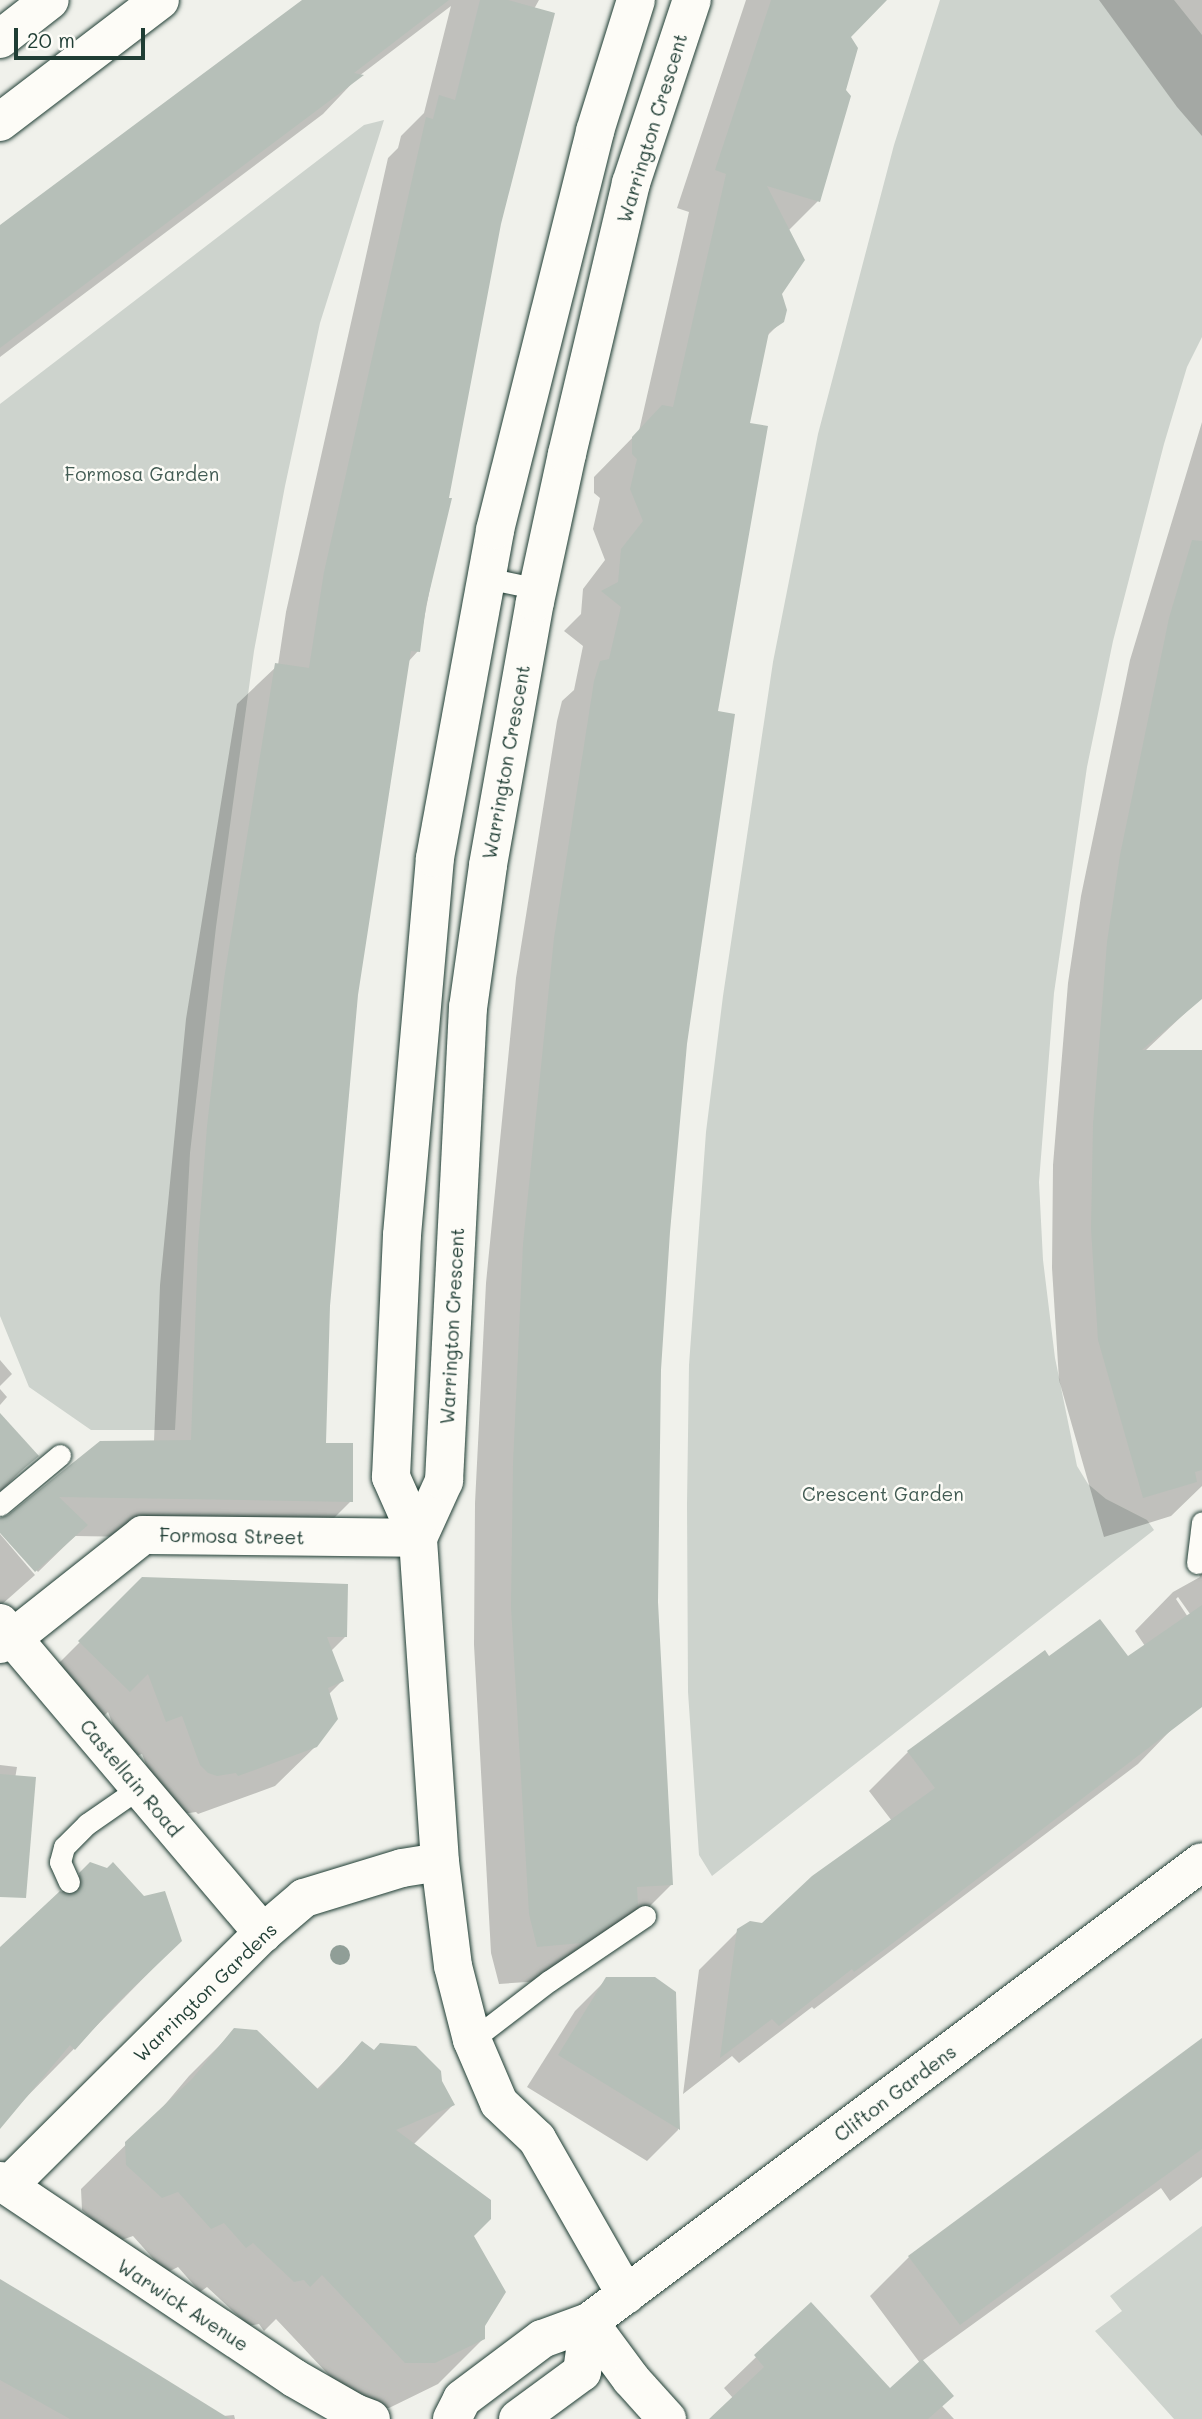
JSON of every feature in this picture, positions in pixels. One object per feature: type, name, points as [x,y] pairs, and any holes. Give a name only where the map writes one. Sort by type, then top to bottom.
[{"type":"street","points":[[0,39],[50,0]]},
{"type":"street","points":[[0,122],[160,0]]},
{"type":"street","name":"Warrington Crescent","points":[[626,2294],[537,2139],[499,2103],[472,2040],[453,1966],[440,1863],[418,1538],[390,1477],[402,1235],[435,858],[486,578],[596,131],[636,0]]},
{"type":"street","name":"Warrington Crescent","points":[[418,1538],[444,1481],[468,1008],[488,865],[538,589],[631,183],[692,0]]},
{"type":"street","name":"Formosa Street","points":[[4,1635],[142,1535],[418,1538]]},
{"type":"street","name":"Castellain Road","points":[[4,1635],[263,1933]]},
{"type":"street","name":"Clifton Gardens","points":[[452,2419],[462,2399],[541,2339],[589,2322],[1202,1862]]},
{"type":"street","name":"Warrington Gardens","points":[[4,2184],[263,1933],[304,1898],[402,1868],[440,1863]]},
{"type":"street","name":"Warwick Avenue","points":[[4,2184],[48,2216],[294,2378],[371,2419]]},
{"type":"street","points":[[518,2419],[582,2372],[589,2322]]},
{"type":"street","points":[[589,2322],[631,2379],[667,2419]]},
{"type":"lane","points":[[486,578],[538,589]]},
{"type":"lane","points":[[0,1505],[60,1455]]},
{"type":"lane","points":[[1197,1563],[1202,1522]]},
{"type":"lane","points":[[69,1882],[60,1863],[64,1847],[87,1824],[139,1788]]},
{"type":"lane","points":[[472,2040],[549,1980],[645,1916]]},
{"type":"green space","name":"Crescent Garden","points":[[940,0],[1174,0],[1202,35],[1202,337],[1187,367],[1164,444],[1113,641],[1087,767],[1054,993],[1039,1182],[1043,1260],[1055,1358],[1077,1466],[1088,1484],[1106,1499],[1147,1520],[1154,1530],[712,1876],[699,1855],[688,1692],[689,1365],[706,1132],[723,996],[773,662],[818,434],[894,145]]},
{"type":"green space","name":"Formosa Garden","points":[[384,120],[320,323],[285,486],[254,651],[216,927],[190,1153],[175,1430],[91,1430],[29,1387],[0,1316],[0,404],[364,125]]},
{"type":"green space","points":[[1202,2226],[1202,2419],[1174,2419],[1095,2331],[1122,2311],[1110,2296]]},
{"type":"building","points":[[302,0],[449,0],[354,73],[364,75],[0,348],[0,225]]},
{"type":"building","points":[[480,0],[508,0],[555,13],[501,224],[449,498],[452,498],[426,606],[420,652],[411,651],[358,995],[330,1306],[326,1443],[353,1443],[353,1502],[59,1497],[88,1525],[35,1572],[0,1533],[0,1518],[8,1515],[100,1441],[191,1440],[198,1245],[207,1126],[224,979],[275,663],[309,668],[324,572],[426,117],[433,119],[439,95],[455,100]]},
{"type":"building","points":[[771,0],[887,0],[851,37],[858,48],[846,90],[851,96],[820,202],[767,186],[805,260],[782,294],[787,310],[784,322],[769,332],[750,423],[768,426],[718,711],[735,714],[687,1044],[670,1232],[661,1370],[658,1602],[673,1885],[637,1887],[638,1905],[582,1943],[537,1947],[529,1914],[511,1607],[513,1463],[523,1244],[554,938],[594,681],[600,661],[609,659],[621,607],[601,591],[618,582],[621,549],[643,521],[630,489],[637,459],[632,454],[632,437],[662,405],[673,407],[726,174],[715,170]]},
{"type":"building","points":[[1192,540],[1202,541],[1202,999],[1142,1050],[1202,1050],[1202,1470],[1195,1472],[1197,1482],[1143,1498],[1098,1340],[1091,1228],[1093,1124],[1107,942],[1120,855],[1169,618]]},
{"type":"building","points":[[0,1413],[39,1456],[0,1488]]},
{"type":"building","points":[[142,1577],[348,1584],[347,1637],[327,1637],[344,1681],[328,1688],[338,1719],[317,1747],[238,1776],[236,1773],[217,1776],[208,1773],[200,1765],[182,1716],[166,1722],[148,1674],[130,1692],[78,1641]]},
{"type":"building","points":[[1202,1605],[1202,1707],[854,1972],[852,1969],[779,2026],[772,2019],[720,2058],[737,1929],[750,1921],[762,1923],[812,1876],[935,1788],[907,1751],[1045,1650],[1049,1656],[1100,1619],[1128,1656]]},
{"type":"building","points":[[0,1774],[36,1777],[26,1898],[0,1897]]},
{"type":"building","points":[[90,1862],[107,1868],[113,1862],[144,1896],[165,1891],[182,1941],[115,2005],[75,2050],[70,2045],[0,2129],[0,1947],[60,1891],[68,1895],[79,1890],[82,1883],[79,1873]]},
{"type":"building","points":[[606,1977],[655,1977],[676,1992],[680,2130],[558,2055]]},
{"type":"building","points":[[234,2028],[257,2030],[319,2090],[362,2041],[374,2050],[380,2043],[416,2046],[441,2071],[442,2081],[455,2105],[396,2130],[491,2200],[491,2219],[474,2236],[506,2292],[485,2326],[485,2339],[435,2363],[405,2363],[322,2275],[310,2287],[304,2280],[294,2282],[253,2243],[246,2248],[224,2223],[211,2229],[178,2192],[162,2198],[126,2165],[125,2142],[192,2079]]},
{"type":"building","points":[[1202,2038],[1202,2149],[960,2325],[908,2256]]},
{"type":"building","points":[[0,2279],[230,2419],[70,2419],[0,2380]]},
{"type":"building","points":[[811,2302],[890,2388],[922,2359],[954,2396],[928,2419],[709,2419],[764,2367],[754,2355]]}]
